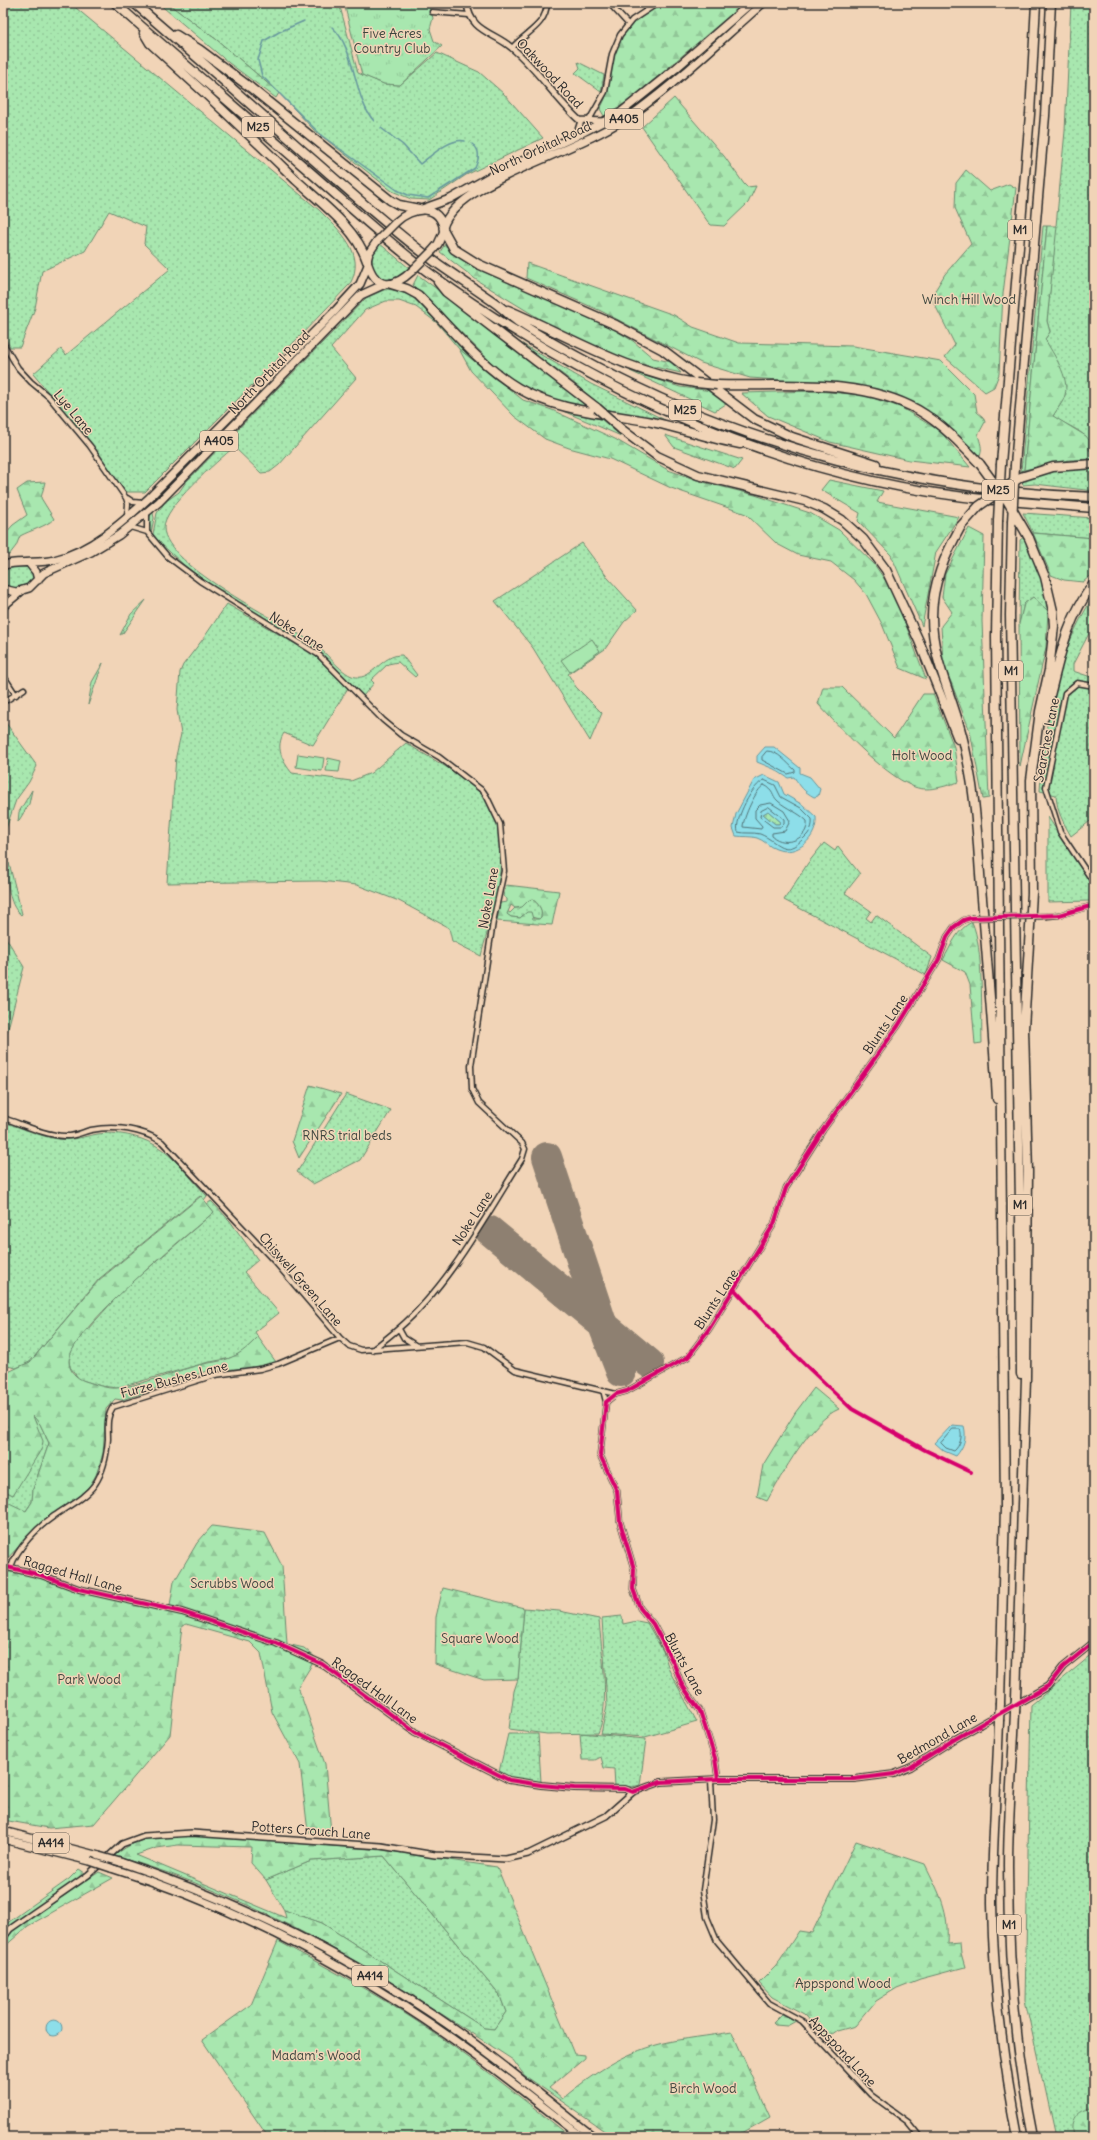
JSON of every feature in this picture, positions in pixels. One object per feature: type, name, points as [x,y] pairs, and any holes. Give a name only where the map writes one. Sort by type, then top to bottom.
[{"type":"highway","name":"M25","points":[[115,3],[370,224],[432,275],[512,329],[621,390],[693,423],[758,448],[813,465],[929,492],[964,497],[1094,508]]},
{"type":"highway","name":"M25","points":[[134,3],[397,231],[434,261],[500,307],[518,322],[561,348],[630,385],[694,414],[756,437],[799,450],[903,475],[1017,492],[1094,497]]},
{"type":"highway","name":"North Orbital Road","points":[[3,566],[9,563],[29,563],[54,560],[73,554],[101,538],[126,518],[143,503],[350,295],[363,279],[369,253],[377,241],[408,212],[450,199],[498,172],[607,120],[636,102],[751,3]]},
{"type":"highway","name":"North Orbital Road","points":[[21,592],[29,588],[44,573],[104,545],[130,527],[147,512],[361,295],[388,284],[400,282],[412,271],[433,250],[440,240],[448,217],[456,207],[485,188],[603,132],[636,111],[763,3]]},
{"type":"highway","name":"M1","points":[[1018,2137],[1001,2031],[994,1949],[992,1902],[1000,1703],[1005,1507],[996,636],[998,521],[1001,464],[1030,114],[1036,3]]},
{"type":"highway","name":"M1","points":[[1033,2137],[1016,2030],[1010,1946],[1008,1866],[1016,1698],[1020,1534],[1021,1277],[1010,615],[1015,465],[1045,116],[1051,3]]},
{"type":"highway","name":"M25","points":[[139,25],[150,43],[224,109],[341,223],[361,247],[367,263]]},
{"type":"highway","name":"M25","points":[[162,28],[206,54],[390,200],[399,205],[420,209]]},
{"type":"highway","points":[[420,209],[434,215],[443,229]]},
{"type":"highway","name":"M25","points":[[443,229],[454,249],[478,264],[616,324],[663,350],[754,419],[792,437],[877,464],[903,475]]},
{"type":"highway","points":[[367,263],[375,278],[388,284]]},
{"type":"highway","points":[[432,275],[446,292],[597,408],[645,449],[657,456],[698,474],[805,502],[824,509],[842,520],[864,539],[886,570],[924,655],[970,769]]},
{"type":"highway","name":"M25","points":[[388,284],[407,289],[418,295],[503,378],[539,399],[585,412],[680,428],[724,442],[758,448]]},
{"type":"highway","points":[[500,307],[621,362],[661,376],[696,383],[830,387],[880,395],[905,403],[930,418],[957,440],[980,464],[999,487],[1029,538],[1045,577],[1053,612],[1054,626],[1049,670],[1034,752],[1031,780],[1032,893],[1024,1030],[1028,1250],[1024,1468],[1020,1534]]},
{"type":"highway","points":[[1002,1195],[990,989],[970,769],[960,728],[938,664],[932,618],[932,601],[937,579],[948,549],[961,526],[979,506],[1022,477],[1053,467],[1094,464]]},
{"type":"highway","points":[[29,563],[36,572],[38,580]]},
{"type":"highway","points":[[1034,752],[1065,638],[1073,616],[1094,583]]},
{"type":"highway","points":[[3,589],[11,592],[21,592]]},
{"type":"highway","name":"A414","points":[[3,1831],[120,1862],[210,1895],[312,1943],[429,2012],[594,2137]]},
{"type":"highway","name":"A414","points":[[3,1839],[90,1861],[153,1881],[220,1908],[323,1958],[403,2006],[464,2047],[582,2137]]},
{"type":"main road","points":[[3,589],[3,594]]},
{"type":"main road","points":[[3,607],[21,592]]},
{"type":"street","points":[[432,12],[469,15],[467,3]]},
{"type":"street","points":[[512,48],[542,21],[546,14],[547,3]]},
{"type":"street","points":[[608,3],[628,24]]},
{"type":"street","points":[[588,122],[603,97],[615,45],[628,24],[647,9],[658,3]]},
{"type":"street","name":"Oakwood Road","points":[[469,15],[483,30],[512,48],[581,121],[588,122],[607,120]]},
{"type":"street","points":[[576,136],[581,121]]},
{"type":"street","name":"Lye Lane","points":[[3,343],[18,368],[31,382],[49,397],[90,446],[126,498]]},
{"type":"street","points":[[126,498],[133,502],[143,503]]},
{"type":"street","points":[[126,498],[128,504],[126,518]]},
{"type":"street","points":[[130,527],[147,532],[147,512]]},
{"type":"street","name":"Noke Lane","points":[[147,532],[168,557],[194,577],[236,606],[319,655],[383,720],[402,735],[439,757],[483,791],[498,816],[504,871],[493,922],[471,1066],[472,1090],[479,1102],[522,1143],[525,1149],[522,1159],[472,1239],[437,1288],[399,1329],[372,1350]]},
{"type":"street","points":[[3,675],[16,694]]},
{"type":"street","name":"Searches Lane","points":[[1094,686],[1077,683],[1065,693],[1046,788],[1060,832],[1094,883]]},
{"type":"street","points":[[7,700],[24,689]]},
{"type":"street","name":"Blunts Lane","points":[[714,1780],[715,1758],[700,1711],[682,1685],[674,1664],[653,1624],[640,1608],[633,1589],[634,1569],[620,1522],[617,1491],[600,1455],[606,1402],[616,1394],[627,1391],[688,1357],[717,1316],[774,1224],[786,1188],[823,1130],[898,1026],[939,959],[947,937],[954,927],[964,920],[971,918],[1048,916],[1094,905]]},
{"type":"street","name":"Chiswell Green Lane","points":[[3,1118],[60,1135],[72,1136],[98,1129],[116,1128],[144,1132],[162,1142],[275,1262],[340,1338],[355,1349],[372,1350],[416,1345],[467,1342],[484,1347],[515,1370],[616,1394]]},
{"type":"street","points":[[399,1329],[404,1338],[416,1345]]},
{"type":"street","name":"Furze Bushes Lane","points":[[11,1567],[18,1552],[52,1517],[89,1491],[96,1482],[107,1449],[109,1415],[113,1406],[215,1375],[260,1369],[278,1364],[340,1338]]},
{"type":"street","points":[[603,1390],[606,1402]]},
{"type":"street","name":"Ragged Hall Lane","points":[[3,1566],[11,1567],[79,1589],[182,1612],[276,1643],[322,1664],[415,1732],[509,1780],[574,1788],[625,1789],[634,1792],[661,1782],[714,1780]]},
{"type":"street","name":"Bedmond Lane","points":[[714,1780],[854,1779],[894,1774],[911,1767],[955,1739],[1048,1686],[1063,1667],[1094,1642]]},
{"type":"street","name":"Appspond Lane","points":[[714,1780],[713,1820],[703,1890],[706,1917],[717,1941],[769,2003],[802,2021],[871,2095],[908,2122],[920,2137]]},
{"type":"street","name":"Potters Crouch Lane","points":[[3,1938],[10,1929],[88,1875],[119,1846],[144,1836],[192,1833],[381,1846],[435,1855],[506,1859],[528,1854],[606,1816],[634,1792]]},
{"type":"green space","points":[[3,3],[70,3],[319,210],[342,234],[353,252],[355,262],[354,273],[350,284],[271,366],[145,492],[124,492],[99,453],[33,374],[61,349],[66,355],[170,269],[144,244],[146,227],[109,211],[85,251],[42,271],[35,308],[20,347],[10,347],[3,333]]},
{"type":"green space","points":[[158,3],[167,3],[217,40],[279,93],[276,98],[229,63]]},
{"type":"green space","points":[[167,3],[339,3],[358,73],[384,84],[400,85],[437,53],[479,72],[504,94],[543,138],[466,175],[429,200],[411,199],[392,191],[314,130],[279,93],[217,40]]},
{"type":"green space","name":"Five Acres Country Club","points":[[344,3],[428,3],[433,18],[430,29],[434,41],[442,46],[400,85],[384,84],[362,75]]},
{"type":"green space","points":[[664,3],[744,3],[629,101],[604,116],[600,109],[606,95],[617,47],[621,38],[626,30],[641,16]]},
{"type":"green space","points":[[1071,3],[1094,3],[1094,451],[1089,450],[1089,443],[1082,433],[1053,416],[1065,395],[1064,380],[1045,339],[1050,332],[1047,321],[1065,131]]},
{"type":"green space","points":[[578,62],[604,75],[601,92],[575,73],[580,68]]},
{"type":"green space","points":[[674,98],[724,156],[744,184],[747,187],[756,186],[748,203],[724,226],[711,225],[708,222],[642,127]]},
{"type":"green space","name":"Winch Hill Wood","points":[[966,170],[990,191],[1009,184],[1016,188],[1003,294],[999,374],[994,387],[985,392],[945,357],[955,345],[931,297],[945,274],[971,244],[955,208],[956,183]]},
{"type":"green space","points":[[1043,226],[1047,226],[1024,470],[1021,471]]},
{"type":"green space","points":[[1047,226],[1057,226],[1047,321],[1050,332],[1045,339],[1063,373],[1066,388],[1063,401],[1053,416],[1086,436],[1089,440],[1089,450],[1094,451],[1094,459],[1069,460],[1024,470]]},
{"type":"green space","points":[[379,243],[409,268],[400,276],[391,279],[381,278],[373,269],[371,258],[373,251]]},
{"type":"green space","points":[[445,244],[450,251],[482,271],[610,327],[633,341],[653,358],[671,362],[681,373],[629,361],[558,330],[478,281],[440,252]]},
{"type":"green space","points":[[527,263],[674,315],[693,327],[739,343],[853,346],[941,361],[974,394],[977,412],[983,417],[985,422],[978,435],[981,448],[980,456],[946,425],[918,406],[898,396],[853,385],[750,378],[701,363],[601,311],[526,278]]},
{"type":"green space","points":[[418,275],[535,362],[590,410],[542,398],[500,371],[413,285]]},
{"type":"green space","points":[[386,289],[402,292],[414,298],[448,328],[488,372],[459,349],[437,323],[416,307],[399,301],[386,301],[365,310],[331,348],[356,378],[279,465],[270,472],[261,473],[234,447],[181,497],[172,508],[166,519],[164,528],[170,543],[184,560],[204,576],[316,645],[341,669],[351,676],[362,677],[367,675],[389,658],[402,655],[417,675],[415,677],[398,662],[388,664],[371,680],[374,683],[363,696],[314,650],[227,598],[184,565],[159,542],[153,534],[157,513],[165,502],[179,492],[186,482],[366,298]]},
{"type":"green space","points":[[519,342],[591,384],[665,420],[607,410],[565,376],[518,343]]},
{"type":"green space","points":[[459,349],[523,400],[552,410],[615,439],[668,470],[703,482],[755,495],[810,513],[839,530],[874,564],[894,593],[926,679],[900,668],[882,624],[866,594],[854,580],[831,562],[798,555],[777,544],[746,514],[671,488],[610,459],[569,448],[545,439],[514,416],[471,371]]},
{"type":"green space","points":[[630,371],[680,387],[713,391],[726,404],[715,411]]},
{"type":"green space","points":[[817,391],[863,395],[900,407],[940,431],[970,467],[909,460],[830,442],[768,416],[741,393]]},
{"type":"green space","points":[[563,411],[601,419],[621,436]]},
{"type":"green space","points":[[665,435],[742,460],[735,469],[674,447]]},
{"type":"green space","points":[[1094,467],[1094,491],[1035,484],[1023,485],[1022,481],[1056,470]]},
{"type":"green space","points":[[829,480],[883,491],[877,502],[959,517],[936,552],[922,626],[891,555],[858,521],[860,513],[821,490]]},
{"type":"green space","points":[[45,482],[41,498],[54,519],[20,536],[16,546],[9,555],[3,554],[3,536],[13,525],[27,515],[17,490],[27,483]]},
{"type":"green space","points":[[160,506],[153,513],[154,518],[151,533],[148,525],[151,514]]},
{"type":"green space","points":[[1023,513],[1094,518],[1094,538],[1033,533]]},
{"type":"green space","points":[[969,528],[984,536],[982,621],[989,798],[983,799],[970,731],[943,662],[941,626],[952,612],[942,597],[945,574]]},
{"type":"green space","points":[[1033,533],[1094,538],[1094,573],[1083,582],[1064,580],[1051,575]]},
{"type":"green space","points":[[1024,537],[1044,584],[1049,608],[1048,611],[1033,597],[1024,604],[1019,624],[1020,540]]},
{"type":"green space","points":[[582,543],[608,578],[637,610],[624,622],[605,649],[568,674],[576,687],[602,713],[590,741],[533,648],[495,601]]},
{"type":"green space","points":[[15,566],[30,568],[34,578],[28,584],[13,589],[3,583],[3,571],[7,568]]},
{"type":"green space","points":[[1094,596],[1094,624],[1073,664],[1073,671],[1094,678],[1094,818],[1071,836],[1059,812],[1056,795],[1040,791],[1042,766],[1049,715],[1061,665],[1081,618]]},
{"type":"green space","points":[[1033,597],[1048,611],[1046,647],[1020,766],[1019,624],[1024,604]]},
{"type":"green space","points":[[146,600],[123,633],[120,635],[131,614]]},
{"type":"green space","points":[[227,604],[314,655],[348,688],[313,745],[284,733],[280,743],[281,754],[285,764],[292,773],[351,781],[371,773],[406,743],[461,777],[485,799],[496,819],[500,841],[501,864],[493,911],[481,956],[452,941],[449,928],[399,901],[357,885],[320,881],[167,883],[176,756],[181,734],[177,710],[180,672],[183,665]]},
{"type":"green space","points":[[592,639],[600,651],[570,672],[561,660]]},
{"type":"green space","points":[[103,663],[88,705],[92,682]]},
{"type":"green space","name":"Holt Wood","points":[[823,687],[842,687],[894,738],[923,694],[933,694],[954,747],[959,782],[942,787],[924,789],[912,786],[900,780],[862,749],[818,704]]},
{"type":"green space","points":[[3,719],[37,766],[29,782],[16,800],[3,837]]},
{"type":"green space","points":[[298,754],[324,758],[322,771],[296,767]]},
{"type":"green space","points":[[328,758],[341,761],[339,772],[326,771]]},
{"type":"green space","points":[[32,790],[29,804],[18,822],[19,812]]},
{"type":"green space","points":[[768,811],[781,822],[779,824],[775,824],[763,814]]},
{"type":"green space","points":[[1048,817],[1094,887],[1094,898],[1090,901],[1048,902]]},
{"type":"green space","points":[[824,843],[835,851],[838,846],[860,874],[845,893],[871,911],[866,918],[871,922],[876,915],[932,957],[926,975],[784,900],[808,863]]},
{"type":"green space","points":[[9,863],[21,915],[13,905],[9,891]]},
{"type":"green space","points":[[506,885],[559,891],[552,925],[497,921],[500,903],[507,902],[507,899],[503,896]],"holes":[[[532,899],[540,906],[541,917],[539,919],[533,919],[531,912],[527,912],[520,918],[511,917],[507,914],[511,905],[515,908],[522,907]]]},
{"type":"green space","points":[[529,899],[532,899],[540,906],[541,917],[539,919],[523,915],[520,918],[511,917],[506,914],[507,911],[510,913],[515,908],[520,908]]},
{"type":"green space","points":[[972,922],[976,933],[978,948],[982,998],[982,1043],[975,1044],[970,985],[965,972],[943,960],[958,933]]},
{"type":"green space","points":[[3,933],[24,967],[3,1048]]},
{"type":"green space","points":[[310,1085],[341,1094],[299,1158],[292,1141]]},
{"type":"green space","name":"RNRS trial beds","points":[[346,1094],[391,1110],[360,1160],[313,1184],[297,1172]]},
{"type":"green space","points":[[3,1122],[38,1134],[59,1139],[74,1139],[112,1133],[142,1139],[162,1149],[169,1155],[207,1196],[204,1200],[200,1196],[99,1279],[30,1362],[16,1368],[3,1365]]},
{"type":"green space","points":[[201,1196],[214,1212],[132,1283],[88,1327],[74,1346],[69,1361],[70,1368],[76,1376],[85,1381],[109,1388],[126,1387],[199,1365],[228,1359],[243,1351],[258,1337],[276,1362],[248,1368],[207,1371],[122,1400],[115,1399],[106,1409],[103,1454],[96,1475],[90,1485],[78,1497],[43,1521],[3,1563],[3,1500],[26,1511],[32,1502],[33,1489],[49,1443],[40,1424],[33,1416],[43,1441],[42,1448],[13,1495],[3,1490],[3,1372],[6,1373],[30,1362],[99,1280]]},
{"type":"green space","points":[[211,1201],[230,1221],[258,1260],[244,1272],[279,1313],[255,1332],[258,1337],[244,1351],[231,1358],[205,1363],[117,1388],[101,1386],[79,1379],[70,1367],[69,1360],[71,1352],[78,1340],[123,1290],[214,1212],[207,1204]]},
{"type":"green space","points":[[814,1388],[839,1409],[828,1415],[808,1436],[767,1501],[757,1497],[763,1465],[795,1413]]},
{"type":"green space","points":[[33,1415],[40,1424],[49,1443],[33,1489],[32,1502],[25,1512],[3,1500],[3,1490],[13,1495],[36,1423]]},
{"type":"green space","name":"Park Wood","points":[[212,1526],[265,1533],[282,1566],[287,1644],[304,1648],[316,1658],[298,1687],[325,1764],[331,1833],[308,1832],[300,1764],[272,1712],[261,1653],[250,1642],[186,1624],[182,1626],[170,1735],[94,1824],[49,1828],[3,1820],[3,1571],[42,1577],[169,1611],[174,1582],[197,1543]]},
{"type":"green space","name":"Square Wood","points":[[443,1588],[524,1608],[518,1679],[484,1680],[435,1664],[436,1617]]},
{"type":"green space","points":[[524,1608],[559,1611],[599,1619],[605,1692],[602,1721],[598,1733],[547,1734],[509,1729],[514,1691],[518,1679]]},
{"type":"green space","points":[[622,1616],[623,1624],[637,1621],[647,1623],[663,1651],[670,1672],[697,1722],[645,1737],[601,1734],[607,1706],[602,1618]]},
{"type":"green space","points":[[1094,1653],[1094,2137],[1055,2137],[1025,2000],[1031,1705]]},
{"type":"green space","points":[[580,1733],[646,1739],[640,1785],[632,1787],[615,1786],[614,1769],[604,1768],[601,1757],[595,1760],[582,1760]]},
{"type":"green space","points":[[508,1734],[538,1734],[541,1782],[506,1777],[499,1772]]},
{"type":"green space","name":"Birch Wood","points":[[157,1836],[207,1836],[382,1850],[497,1867],[574,2054],[585,2055],[585,2058],[549,2088],[562,2099],[596,2073],[633,2053],[669,2042],[732,2032],[770,2117],[735,2137],[613,2137],[524,2075],[513,2060],[418,1999],[321,1942],[272,1917],[221,1894],[169,1873],[114,1856],[132,1844]],"holes":[[[178,1845],[252,1847],[251,1863],[266,1880],[311,1861],[384,1856],[500,1996],[506,2012],[494,2029],[484,2028],[322,1923],[284,1910],[286,1918],[136,1855],[157,1848]]]},
{"type":"green space","name":"Appspond Wood","points":[[856,1841],[925,1864],[945,1911],[947,1921],[947,1944],[960,1943],[965,1967],[920,1979],[897,1988],[876,2001],[855,2026],[837,2031],[827,2038],[804,2014],[772,1997],[759,1983],[776,1966],[799,1931],[812,1933]]},
{"type":"green space","points":[[384,1856],[500,1996],[506,2012],[494,2029],[484,2028],[322,1923],[284,1910],[266,1880],[311,1861]]},
{"type":"green space","points":[[79,1869],[85,1873],[22,1917],[3,1934],[3,1928],[6,1924],[69,1879]]},
{"type":"green space","points":[[99,1872],[113,1878],[28,1926],[3,1948],[3,1942],[12,1931]]},
{"type":"green space","name":"Madam's Wood","points":[[278,1941],[330,1969],[415,2020],[475,2062],[571,2137],[268,2137],[202,2040],[251,2005]]},
{"type":"green space","points":[[782,2014],[796,2021],[787,2026],[775,2025],[773,2023]]},
{"type":"green space","points":[[1094,2107],[1094,2137],[1073,2137],[1072,2125],[1075,2116],[1083,2110]]},
{"type":"water","points":[[765,747],[774,747],[800,768],[800,773],[810,777],[820,789],[818,796],[814,797],[807,793],[794,777],[788,778],[774,769],[757,762],[757,756]]},
{"type":"water","points":[[764,775],[779,782],[784,794],[803,805],[816,817],[814,832],[805,844],[798,848],[784,851],[773,848],[757,838],[736,836],[733,828],[736,814],[754,780]],"holes":[[[768,811],[781,822],[779,824],[775,824],[763,814]]]},
{"type":"water","points":[[952,1425],[964,1426],[965,1430],[964,1442],[956,1456],[944,1451],[935,1443]]},
{"type":"water","points":[[51,2020],[57,2020],[62,2025],[60,2034],[57,2036],[51,2036],[46,2031],[46,2025]]},
{"type":"waterway","points":[[304,21],[279,32],[264,41],[258,60],[262,76],[322,136],[397,190],[408,195],[428,198],[475,168],[478,152],[472,144]]},
{"type":"waterway","points":[[332,27],[340,36],[346,47],[362,100],[374,121]]},
{"type":"waterway","points":[[381,128],[403,145],[420,164],[448,144],[465,141]]},
{"type":"runway","points":[[547,1157],[602,1323],[621,1372]]},
{"type":"runway","points":[[490,1231],[649,1363]]},
{"type":"cycle path","points":[[718,1779],[715,1758],[700,1711],[682,1685],[674,1664],[653,1624],[640,1608],[633,1589],[634,1569],[620,1522],[617,1491],[600,1455],[606,1402],[616,1394],[627,1391],[688,1357],[709,1329],[774,1224],[786,1188],[823,1130],[898,1026],[939,959],[947,937],[954,927],[964,920],[971,918],[1059,915],[1094,905]]},
{"type":"cycle path","points":[[734,1289],[794,1354],[852,1409],[925,1450],[971,1472]]},
{"type":"cycle path","points":[[3,1566],[41,1575],[79,1589],[182,1612],[276,1643],[322,1664],[415,1732],[509,1780],[574,1788],[625,1789],[633,1792],[661,1782],[718,1779],[854,1779],[894,1774],[911,1767],[955,1739],[1048,1686],[1063,1667],[1094,1642]]},
{"type":"park label","name":"Scrubbs Wood","points":[[232,1583]]}]
